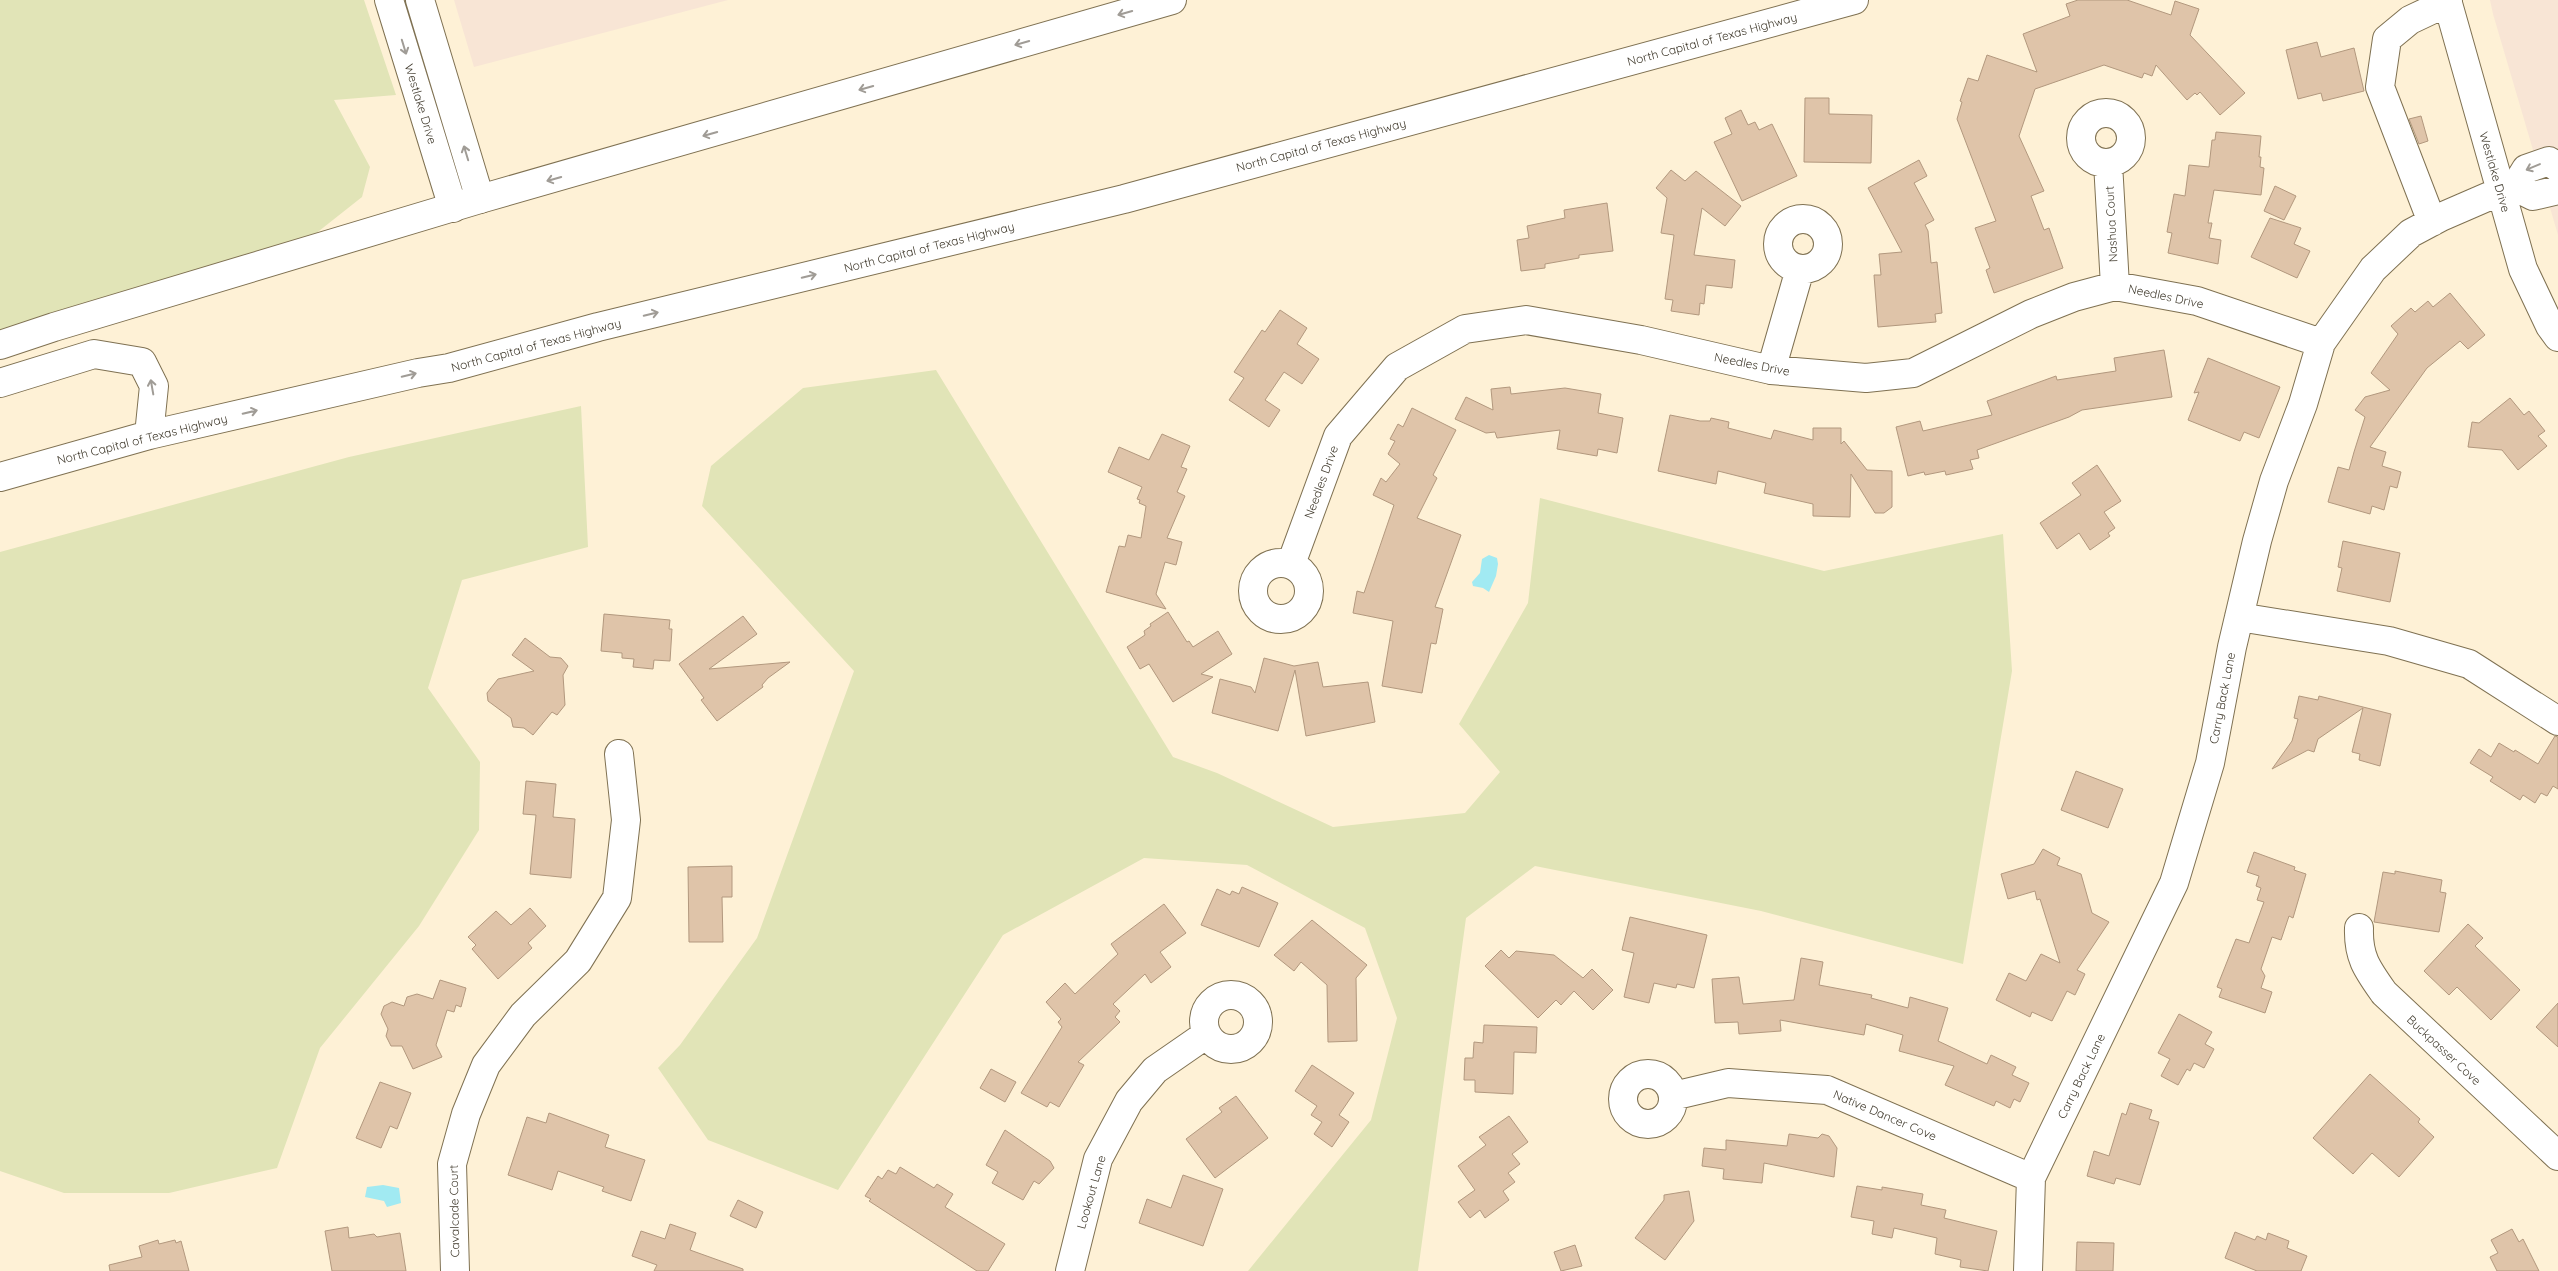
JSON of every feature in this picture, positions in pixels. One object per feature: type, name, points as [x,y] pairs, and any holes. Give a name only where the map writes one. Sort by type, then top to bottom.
[{"type":"main road","name":"Westlake Drive","points":[[389,0],[452,208]]},
{"type":"main road","points":[[420,0],[480,199]]},
{"type":"main road","points":[[0,346],[54,327],[480,199],[1172,0]]},
{"type":"main road","name":"North Capital of Texas Highway","points":[[0,477],[149,435],[418,373],[449,368],[598,327],[1124,199],[1854,0]]},
{"type":"main road","name":"Westlake Drive","points":[[2448,1],[2508,189],[2523,269],[2550,326],[2558,337]]},
{"type":"main road","points":[[2432,222],[2380,87],[2387,39],[2410,20],[2448,1]]},
{"type":"main road","points":[[2558,168],[2549,161],[2526,169],[2508,189],[2533,196],[2558,190]]},
{"type":"main road","name":"Nashua Court","points":[[2108,163],[2115,286]]},
{"type":"main road","name":"Carry Back Lane","points":[[2028,1271],[2031,1178],[2174,883],[2210,763],[2239,616],[2274,481],[2304,404],[2321,343],[2372,269],[2412,233],[2432,222],[2508,189]]},
{"type":"main road","points":[[1771,370],[1800,269]]},
{"type":"main road","name":"Needles Drive","points":[[1291,564],[1338,436],[1397,367],[1465,329],[1526,320],[1641,340],[1771,370],[1866,378],[1913,372],[2031,314],[2074,297],[2115,286],[2197,301],[2321,343]]},
{"type":"main road","points":[[0,383],[94,354],[142,362],[154,386],[149,435]]},
{"type":"main road","points":[[2239,616],[2389,641],[2469,664],[2558,721]]},
{"type":"main road","name":"Cavalcade Court","points":[[455,1271],[452,1164],[466,1114],[486,1065],[523,1014],[578,961],[618,898],[626,820],[619,754]]},
{"type":"main road","name":"Buckpasser Cove","points":[[2359,928],[2358,945],[2364,964],[2384,993],[2558,1156]]},
{"type":"main road","name":"Lookout Lane","points":[[1070,1271],[1098,1159],[1130,1101],[1155,1070],[1207,1034]]},
{"type":"main road","name":"Native Dancer Cove","points":[[1673,1096],[1728,1083],[1827,1090],[2031,1178]]},
{"type":"shaded area","points":[[454,0],[728,0],[474,67]]},
{"type":"shaded area","points":[[2490,0],[2558,0],[2558,235],[2493,14]]},
{"type":"green space","points":[[0,0],[364,0],[396,95],[334,100],[370,167],[362,197],[300,246],[0,335]]},
{"type":"green space","points":[[936,370],[1173,757],[1217,773],[1333,827],[1465,813],[1500,772],[1459,724],[1528,603],[1540,498],[1824,571],[2003,534],[2012,671],[1963,964],[1761,911],[1535,866],[1466,918],[1418,1271],[1248,1271],[1371,1120],[1397,1018],[1365,928],[1247,865],[1144,858],[1003,935],[838,1190],[708,1140],[658,1068],[680,1045],[757,938],[854,671],[702,506],[711,466],[803,388]]},
{"type":"green space","points":[[581,406],[588,547],[462,580],[428,688],[480,762],[479,830],[419,926],[320,1048],[277,1168],[169,1193],[64,1193],[0,1171],[0,552],[349,457]]},
{"type":"water","points":[[1489,555],[1497,558],[1498,564],[1496,576],[1489,592],[1483,588],[1473,586],[1472,582],[1480,573],[1482,559]]},
{"type":"water","points":[[383,1185],[399,1188],[401,1203],[387,1207],[384,1201],[365,1197],[367,1187]]},
{"type":"building","points":[[2078,0],[2127,0],[2171,15],[2175,1],[2199,9],[2190,35],[2245,93],[2220,115],[2200,92],[2197,95],[2195,93],[2187,100],[2156,65],[2152,76],[2144,73],[2142,78],[2104,65],[2035,89],[2019,136],[2044,191],[2031,196],[2044,230],[2049,228],[2063,268],[1994,293],[1986,270],[1990,268],[1975,228],[1996,221],[1957,119],[1962,102],[1960,101],[1968,78],[1978,81],[1987,55],[2037,72],[2023,34],[2070,16],[2066,4]]},
{"type":"building","points":[[2317,42],[2321,57],[2354,48],[2364,91],[2323,101],[2321,93],[2298,99],[2286,50]]},
{"type":"building","points":[[1805,98],[1829,98],[1829,114],[1872,115],[1871,163],[1804,162]]},
{"type":"building","points":[[1741,110],[1748,125],[1755,122],[1759,130],[1772,124],[1797,176],[1742,201],[1714,142],[1732,134],[1725,118]]},
{"type":"building","points":[[2421,116],[2428,141],[2419,144],[2409,119]]},
{"type":"building","points":[[2216,132],[2261,136],[2259,157],[2261,157],[2260,167],[2264,168],[2261,195],[2214,190],[2208,223],[2212,223],[2209,238],[2221,240],[2218,264],[2168,253],[2172,233],[2167,232],[2174,194],[2185,196],[2189,165],[2209,167],[2212,140],[2215,140]]},
{"type":"building","points":[[1919,160],[1927,176],[1914,183],[1934,220],[1925,225],[1928,231],[1931,263],[1937,262],[1942,313],[1935,314],[1936,322],[1878,327],[1874,275],[1881,275],[1879,254],[1902,252],[1868,188]]},
{"type":"building","points":[[1671,170],[1685,181],[1696,171],[1741,206],[1725,226],[1702,208],[1694,255],[1735,260],[1732,288],[1706,285],[1704,304],[1700,303],[1699,315],[1671,311],[1673,300],[1665,299],[1674,235],[1661,233],[1667,198],[1656,188]]},
{"type":"building","points":[[2275,186],[2296,196],[2284,220],[2264,211]]},
{"type":"building","points":[[1607,203],[1613,251],[1579,255],[1579,258],[1545,264],[1545,268],[1521,271],[1517,240],[1529,238],[1527,226],[1565,218],[1564,210]]},
{"type":"building","points":[[2270,218],[2301,228],[2294,244],[2310,251],[2297,278],[2251,257]]},
{"type":"building","points":[[2450,293],[2485,335],[2468,349],[2460,341],[2427,368],[2370,447],[2386,452],[2382,466],[2401,472],[2397,488],[2390,486],[2384,510],[2372,506],[2370,514],[2328,502],[2338,467],[2349,470],[2365,417],[2355,410],[2365,397],[2390,390],[2371,373],[2398,334],[2391,326],[2411,308],[2415,312],[2428,301],[2433,307]]},
{"type":"building","points":[[1280,310],[1307,328],[1297,344],[1319,359],[1302,384],[1284,372],[1265,400],[1280,410],[1269,427],[1229,400],[1244,378],[1234,372],[1262,330],[1265,332]]},
{"type":"building","points":[[2164,350],[2172,397],[2082,410],[2069,417],[1977,450],[1979,458],[1970,460],[1973,469],[1946,475],[1945,471],[1925,475],[1924,472],[1908,476],[1896,427],[1920,421],[1923,431],[1992,415],[1987,401],[2056,376],[2057,380],[2116,371],[2114,358]]},
{"type":"building","points":[[2208,358],[2280,387],[2259,438],[2244,432],[2240,441],[2188,420],[2199,392],[2194,393]]},
{"type":"building","points":[[1510,387],[1511,394],[1565,388],[1601,394],[1598,413],[1623,418],[1617,453],[1598,449],[1597,456],[1557,449],[1560,430],[1497,438],[1495,432],[1486,433],[1455,419],[1466,397],[1493,410],[1491,389]]},
{"type":"building","points":[[2510,398],[2524,415],[2529,411],[2545,431],[2538,436],[2547,446],[2518,470],[2502,450],[2468,447],[2472,422],[2479,423]]},
{"type":"building","points":[[1412,408],[1456,430],[1433,475],[1437,478],[1417,518],[1461,535],[1435,607],[1443,609],[1436,644],[1431,643],[1422,693],[1382,686],[1393,621],[1353,613],[1357,591],[1364,593],[1394,505],[1373,495],[1381,478],[1386,482],[1400,464],[1388,454],[1395,441],[1390,439],[1398,424],[1403,427]]},
{"type":"building","points":[[1670,415],[1700,421],[1710,421],[1711,418],[1729,422],[1728,428],[1771,439],[1774,430],[1813,440],[1813,428],[1841,428],[1841,444],[1844,441],[1867,470],[1892,471],[1892,507],[1884,513],[1875,513],[1851,474],[1850,517],[1813,516],[1813,504],[1764,493],[1766,483],[1718,471],[1716,484],[1658,471]]},
{"type":"building","points":[[1162,434],[1190,446],[1181,467],[1187,469],[1177,492],[1185,496],[1167,538],[1182,542],[1176,565],[1165,562],[1156,594],[1166,609],[1106,592],[1119,546],[1125,547],[1128,535],[1141,538],[1146,506],[1139,503],[1140,500],[1137,499],[1142,487],[1108,472],[1119,447],[1149,460]]},
{"type":"building","points":[[2097,465],[2121,501],[2104,512],[2115,528],[2108,533],[2110,536],[2090,550],[2079,533],[2057,549],[2040,523],[2081,495],[2072,483]]},
{"type":"building","points":[[2343,541],[2400,553],[2390,602],[2337,591],[2342,568],[2338,567]]},
{"type":"building","points":[[1168,612],[1187,642],[1189,641],[1193,647],[1218,631],[1232,654],[1201,674],[1213,677],[1173,702],[1149,664],[1140,669],[1127,647],[1145,635],[1144,631],[1151,626],[1150,624]]},
{"type":"building","points":[[604,614],[670,620],[669,629],[672,629],[670,661],[654,660],[653,669],[633,667],[634,659],[622,658],[622,653],[601,651]]},
{"type":"building","points":[[743,616],[757,634],[709,669],[790,662],[768,678],[762,685],[763,687],[717,721],[701,700],[704,698],[679,664]]},
{"type":"building","points":[[525,638],[550,657],[561,658],[568,666],[563,675],[565,705],[557,715],[552,712],[533,735],[524,728],[513,727],[511,718],[488,701],[487,693],[498,679],[534,671],[512,655]]},
{"type":"building","points":[[1264,658],[1294,666],[1318,662],[1323,687],[1368,682],[1375,722],[1306,736],[1295,670],[1278,731],[1212,713],[1220,679],[1251,687],[1255,693]]},
{"type":"building","points":[[2299,696],[2318,700],[2319,696],[2391,714],[2380,766],[2359,760],[2360,754],[2352,752],[2363,708],[2318,739],[2314,752],[2308,750],[2272,769],[2292,741],[2298,719],[2294,718]]},
{"type":"building","points":[[2555,736],[2558,737],[2558,789],[2553,786],[2547,796],[2541,793],[2535,803],[2523,795],[2520,800],[2490,781],[2493,777],[2470,763],[2479,749],[2491,757],[2499,743],[2538,764]]},
{"type":"building","points":[[2076,771],[2123,789],[2108,828],[2061,810]]},
{"type":"building","points":[[526,781],[556,784],[553,817],[575,819],[571,878],[530,874],[536,815],[523,814]]},
{"type":"building","points":[[2043,849],[2060,858],[2057,865],[2081,874],[2092,913],[2109,922],[2077,970],[2085,974],[2075,995],[2067,991],[2052,1021],[2032,1012],[2030,1017],[1996,1000],[2009,973],[2026,981],[2041,954],[2060,963],[2040,899],[2037,900],[2035,891],[2008,899],[2001,874],[2034,864]]},
{"type":"building","points":[[2254,852],[2295,867],[2294,870],[2306,874],[2293,918],[2289,916],[2281,940],[2272,937],[2261,969],[2265,976],[2261,988],[2272,992],[2265,1013],[2219,997],[2222,989],[2217,987],[2236,939],[2249,943],[2264,902],[2257,900],[2261,888],[2256,886],[2259,876],[2247,872]]},
{"type":"building","points":[[732,866],[732,897],[722,897],[723,942],[689,942],[688,867]]},
{"type":"building","points":[[2395,871],[2442,880],[2440,892],[2446,893],[2439,932],[2374,922],[2383,872],[2395,874]]},
{"type":"building","points":[[1242,887],[1278,903],[1259,947],[1201,925],[1217,889],[1230,895],[1232,891],[1239,894]]},
{"type":"building","points":[[1164,904],[1186,933],[1160,952],[1171,967],[1151,983],[1145,974],[1113,1004],[1120,1011],[1115,1017],[1120,1022],[1078,1062],[1084,1065],[1059,1107],[1050,1102],[1047,1107],[1021,1093],[1062,1027],[1058,1022],[1061,1019],[1046,1002],[1065,983],[1075,994],[1118,954],[1111,944]]},
{"type":"building","points":[[530,908],[546,926],[528,943],[532,948],[498,979],[472,949],[476,945],[468,937],[496,911],[511,925]]},
{"type":"building","points":[[1630,917],[1707,935],[1694,988],[1677,984],[1676,988],[1654,983],[1649,1003],[1624,997],[1634,953],[1622,950]]},
{"type":"building","points":[[1312,920],[1367,965],[1356,978],[1357,1041],[1328,1042],[1327,985],[1301,962],[1294,971],[1274,955]]},
{"type":"building","points":[[2468,924],[2483,938],[2475,946],[2520,990],[2491,1020],[2457,987],[2449,995],[2424,971]]},
{"type":"building","points":[[1501,950],[1509,958],[1516,951],[1554,955],[1583,978],[1592,969],[1613,990],[1593,1010],[1574,991],[1561,1005],[1556,1000],[1538,1018],[1485,966]]},
{"type":"building","points":[[1801,958],[1823,962],[1819,985],[1872,995],[1871,998],[1908,1008],[1910,997],[1948,1008],[1938,1041],[1987,1064],[1991,1055],[2016,1067],[2012,1075],[2029,1083],[2020,1102],[2014,1099],[2010,1108],[1996,1101],[1994,1106],[1945,1085],[1954,1066],[1899,1051],[1903,1035],[1866,1024],[1864,1035],[1780,1020],[1781,1031],[1739,1034],[1738,1022],[1715,1023],[1712,979],[1739,977],[1743,1004],[1794,1000]]},
{"type":"building","points":[[440,980],[466,988],[461,1007],[456,1005],[454,1012],[447,1010],[436,1045],[442,1057],[413,1069],[402,1046],[391,1046],[386,1036],[388,1029],[381,1014],[384,1006],[392,1002],[404,1006],[407,997],[417,994],[433,999]]},
{"type":"building","points":[[2558,1003],[2558,1047],[2536,1027]]},
{"type":"building","points":[[2179,1014],[2212,1032],[2205,1044],[2214,1049],[2204,1068],[2194,1063],[2190,1071],[2187,1069],[2178,1085],[2161,1076],[2170,1059],[2158,1053]]},
{"type":"building","points":[[1484,1025],[1537,1027],[1536,1053],[1514,1052],[1513,1094],[1475,1092],[1475,1080],[1464,1080],[1465,1058],[1473,1058],[1474,1042],[1483,1043]]},
{"type":"building","points":[[1312,1065],[1354,1093],[1339,1115],[1349,1122],[1332,1147],[1314,1134],[1322,1122],[1311,1115],[1317,1106],[1295,1091]]},
{"type":"building","points":[[991,1069],[1016,1082],[1005,1102],[980,1088]]},
{"type":"building","points":[[2370,1074],[2420,1119],[2418,1122],[2434,1137],[2399,1177],[2372,1153],[2353,1174],[2313,1138]]},
{"type":"building","points":[[380,1082],[411,1093],[397,1129],[390,1126],[381,1148],[356,1138]]},
{"type":"building","points":[[1236,1096],[1268,1138],[1215,1178],[1186,1139],[1222,1112],[1219,1108]]},
{"type":"building","points":[[2130,1103],[2152,1110],[2149,1119],[2159,1122],[2140,1185],[2116,1178],[2114,1184],[2087,1176],[2094,1151],[2109,1156],[2122,1113],[2126,1115]]},
{"type":"building","points":[[549,1113],[609,1135],[605,1147],[645,1160],[631,1201],[602,1191],[604,1187],[558,1171],[552,1190],[508,1175],[527,1117],[546,1123]]},
{"type":"building","points":[[1509,1116],[1528,1142],[1512,1154],[1520,1164],[1508,1173],[1515,1182],[1503,1191],[1509,1200],[1485,1218],[1480,1210],[1470,1218],[1458,1202],[1475,1190],[1458,1166],[1486,1145],[1479,1137]]},
{"type":"building","points":[[1005,1130],[1050,1161],[1054,1168],[1039,1184],[1034,1181],[1023,1200],[992,1183],[998,1172],[986,1165]]},
{"type":"building","points":[[1789,1134],[1818,1138],[1822,1134],[1829,1136],[1837,1148],[1834,1177],[1764,1163],[1762,1183],[1723,1179],[1724,1169],[1702,1166],[1704,1148],[1726,1150],[1726,1140],[1787,1146]]},
{"type":"building","points":[[900,1167],[934,1188],[937,1184],[953,1194],[945,1207],[1005,1244],[988,1271],[977,1271],[869,1201],[871,1199],[865,1196],[878,1176],[882,1179],[888,1170],[896,1174]]},
{"type":"building","points":[[1183,1175],[1223,1189],[1203,1246],[1139,1223],[1147,1199],[1171,1208]]},
{"type":"building","points":[[1857,1186],[1882,1190],[1882,1187],[1923,1194],[1921,1205],[1946,1210],[1944,1218],[1997,1231],[1988,1271],[1960,1267],[1961,1260],[1935,1254],[1937,1238],[1894,1228],[1892,1238],[1872,1234],[1874,1221],[1851,1217]]},
{"type":"building","points":[[1689,1191],[1694,1221],[1665,1260],[1635,1238],[1664,1200],[1664,1195]]},
{"type":"building","points":[[738,1200],[763,1212],[756,1228],[730,1216]]},
{"type":"building","points":[[670,1224],[696,1233],[690,1250],[743,1269],[743,1271],[654,1271],[657,1265],[632,1256],[641,1231],[665,1239]]},
{"type":"building","points":[[348,1227],[349,1238],[374,1234],[377,1237],[400,1233],[406,1271],[332,1271],[325,1231]]},
{"type":"building","points":[[2512,1229],[2519,1242],[2523,1239],[2539,1271],[2497,1271],[2490,1257],[2498,1253],[2491,1240]]},
{"type":"building","points":[[2235,1232],[2255,1240],[2257,1236],[2266,1240],[2268,1233],[2289,1241],[2287,1248],[2307,1256],[2301,1271],[2257,1271],[2225,1258]]},
{"type":"building","points":[[158,1240],[159,1244],[175,1240],[176,1243],[181,1241],[189,1271],[110,1271],[109,1265],[142,1257],[139,1246]]},
{"type":"building","points":[[2077,1242],[2114,1243],[2113,1271],[2076,1271]]},
{"type":"building","points":[[1575,1245],[1582,1266],[1561,1271],[1554,1252]]}]
